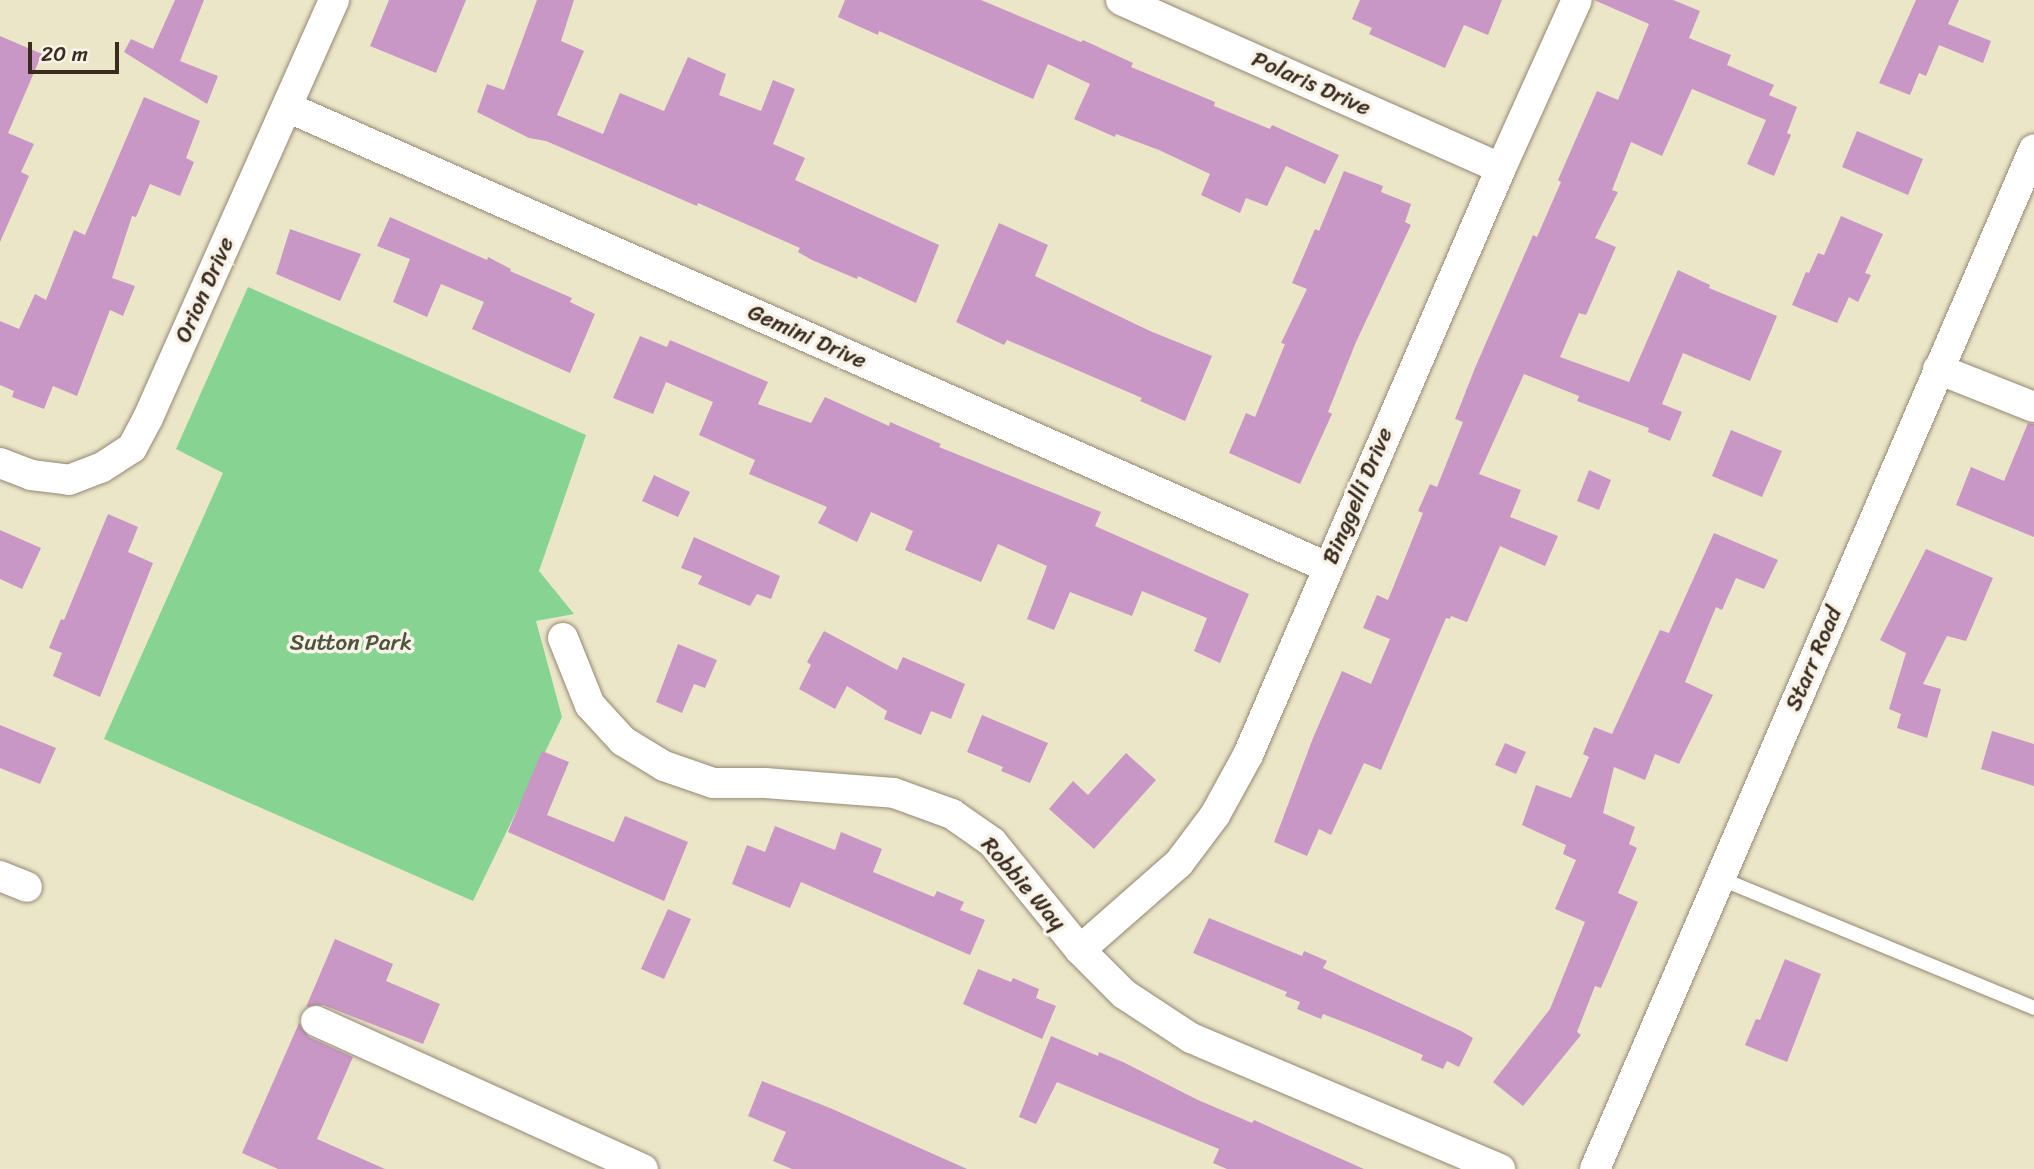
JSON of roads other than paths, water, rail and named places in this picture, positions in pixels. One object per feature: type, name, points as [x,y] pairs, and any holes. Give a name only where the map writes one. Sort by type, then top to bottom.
[{"type":"street","name":"Orion Drive","points":[[0,463],[31,475],[69,480],[101,468],[132,448],[148,418],[334,0]]},
{"type":"street","name":"Polaris Drive","points":[[1121,0],[1501,168]]},
{"type":"street","name":"Binggelli Drive","points":[[1080,950],[1179,863],[1215,815],[1248,755],[1327,567],[1577,0]]},
{"type":"street","name":"Gemini Drive","points":[[287,107],[1327,567]]},
{"type":"street","name":"Starr Road","points":[[1595,1169],[1938,369],[2025,199],[2034,149]]},
{"type":"street","points":[[1938,369],[2034,407]]},
{"type":"street","name":"Robbie Way","points":[[563,638],[590,705],[623,741],[664,766],[713,783],[765,783],[894,793],[952,814],[992,842],[1080,950],[1124,994],[1191,1038],[1500,1169]]},
{"type":"street","points":[[316,1021],[643,1169]]},
{"type":"lane","points":[[1720,878],[2034,1008]]},
{"type":"park label","name":"Sutton Park","points":[[351,643]]}]
